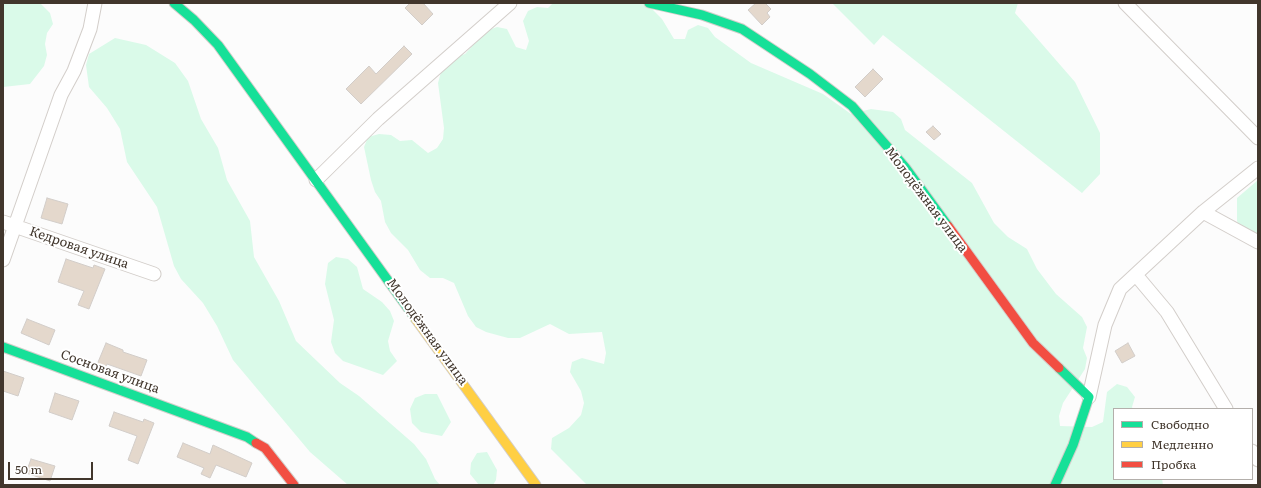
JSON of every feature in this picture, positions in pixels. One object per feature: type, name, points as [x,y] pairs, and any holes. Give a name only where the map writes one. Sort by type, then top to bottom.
[{"type":"street","points":[[3,260],[9,224],[61,95],[74,70],[90,29],[94,3]]},
{"type":"street","name":"Молодёжная улица","points":[[174,3],[194,20],[218,45],[536,485]]},
{"type":"street","points":[[316,180],[378,119],[510,3]]},
{"type":"street","name":"Молодёжная улица","points":[[649,3],[702,15],[742,29],[810,74],[852,106],[905,167],[1033,342],[1089,397]]},
{"type":"street","points":[[1125,3],[1258,138]]},
{"type":"street","points":[[1055,485],[1073,445],[1089,397],[1105,325],[1120,289],[1202,212],[1258,168]]},
{"type":"street","points":[[1202,212],[1258,242]]},
{"type":"street","name":"Кедровая улица","points":[[9,224],[154,274]]},
{"type":"street","points":[[1136,275],[1167,312],[1225,408]]},
{"type":"street","name":"Сосновая улица","points":[[3,347],[247,437],[265,448],[280,465],[294,485]]},
{"type":"green space","points":[[3,3],[40,3],[50,13],[53,24],[47,33],[45,44],[47,55],[44,66],[30,84],[3,87]]},
{"type":"green space","points":[[553,3],[646,3],[662,19],[674,39],[685,39],[688,30],[698,25],[708,28],[715,37],[751,63],[823,94],[851,114],[871,109],[893,112],[901,119],[905,130],[972,183],[994,223],[1008,237],[1027,249],[1037,269],[1056,294],[1082,317],[1087,327],[1083,348],[1087,358],[1085,369],[1063,403],[1059,416],[1060,426],[1092,427],[1103,422],[1107,392],[1117,384],[1127,387],[1135,397],[1132,408],[1113,408],[1113,480],[1162,480],[1163,485],[587,485],[551,449],[552,438],[569,428],[581,415],[584,403],[581,391],[570,372],[572,362],[582,358],[604,364],[606,353],[602,332],[569,334],[550,324],[520,338],[508,338],[486,332],[476,327],[468,316],[454,283],[443,278],[430,278],[420,270],[408,250],[391,233],[385,222],[381,201],[375,192],[371,180],[364,147],[368,137],[379,134],[391,135],[400,141],[412,140],[428,153],[437,148],[443,139],[444,128],[438,83],[441,72],[455,57],[465,54],[486,31],[497,27],[507,29],[516,47],[526,50],[529,41],[523,21],[528,11],[537,7],[548,8]]},
{"type":"green space","points":[[832,3],[1018,3],[1015,13],[1075,82],[1100,133],[1100,174],[1082,193],[883,35],[874,45]]},
{"type":"green space","points":[[115,38],[146,45],[175,63],[188,81],[201,119],[218,148],[227,180],[250,221],[254,257],[279,301],[296,341],[340,383],[359,396],[414,444],[426,459],[435,479],[440,485],[348,485],[310,452],[233,360],[217,326],[203,303],[181,279],[174,266],[157,207],[127,162],[120,129],[107,108],[89,87],[86,65],[89,54]]},
{"type":"green space","points":[[1258,180],[1258,247],[1242,233],[1237,221],[1237,198]]},
{"type":"green space","points":[[336,257],[348,259],[357,267],[363,289],[382,302],[390,311],[394,321],[388,341],[390,351],[397,361],[383,375],[343,361],[335,353],[331,342],[334,320],[325,284],[328,263]]},
{"type":"green space","points":[[425,394],[437,394],[451,422],[442,436],[421,432],[412,423],[410,409],[415,398]]},
{"type":"green space","points":[[487,452],[497,470],[496,480],[493,485],[479,485],[470,474],[471,463],[477,453]]},
{"type":"building","points":[[410,3],[423,3],[433,14],[422,25],[405,8]]},
{"type":"building","points":[[756,3],[765,3],[771,9],[767,13],[770,17],[762,25],[748,10]]},
{"type":"building","points":[[404,46],[412,54],[361,104],[346,89],[369,66],[376,74]]},
{"type":"building","points":[[873,69],[883,79],[865,97],[855,87]]},
{"type":"building","points":[[933,126],[941,134],[934,140],[926,132]]},
{"type":"building","points":[[47,198],[68,204],[62,224],[41,218]]},
{"type":"building","points":[[66,259],[93,268],[94,265],[105,269],[89,309],[78,305],[84,291],[58,282]]},
{"type":"building","points":[[27,319],[55,330],[49,345],[21,333]]},
{"type":"building","points":[[106,343],[123,350],[123,352],[147,360],[141,376],[107,364],[104,370],[96,367]]},
{"type":"building","points":[[1128,343],[1135,356],[1122,363],[1115,351]]},
{"type":"building","points":[[3,371],[24,378],[18,396],[3,391]]},
{"type":"building","points":[[55,393],[79,401],[72,420],[49,412]]},
{"type":"building","points":[[114,412],[143,422],[144,419],[154,423],[138,464],[128,460],[137,436],[109,426]]},
{"type":"building","points":[[183,443],[210,454],[213,445],[252,463],[246,477],[216,465],[210,478],[201,474],[204,468],[177,457]]},
{"type":"building","points":[[31,459],[55,466],[50,481],[26,473]]},
{"type":"traffic: fast","points":[[174,3],[194,20],[218,45],[415,318]]},
{"type":"traffic: fast","points":[[649,3],[702,15],[742,29],[810,74],[852,106],[905,167],[948,226]]},
{"type":"traffic: fast","points":[[3,347],[247,437],[256,443]]},
{"type":"traffic: fast","points":[[1055,485],[1073,445],[1089,397],[1059,368]]},
{"type":"traffic: slow","points":[[415,318],[536,485]]},
{"type":"traffic: jam","points":[[948,226],[1033,343],[1059,368]]},
{"type":"traffic: jam","points":[[256,443],[265,448],[294,485]]}]
